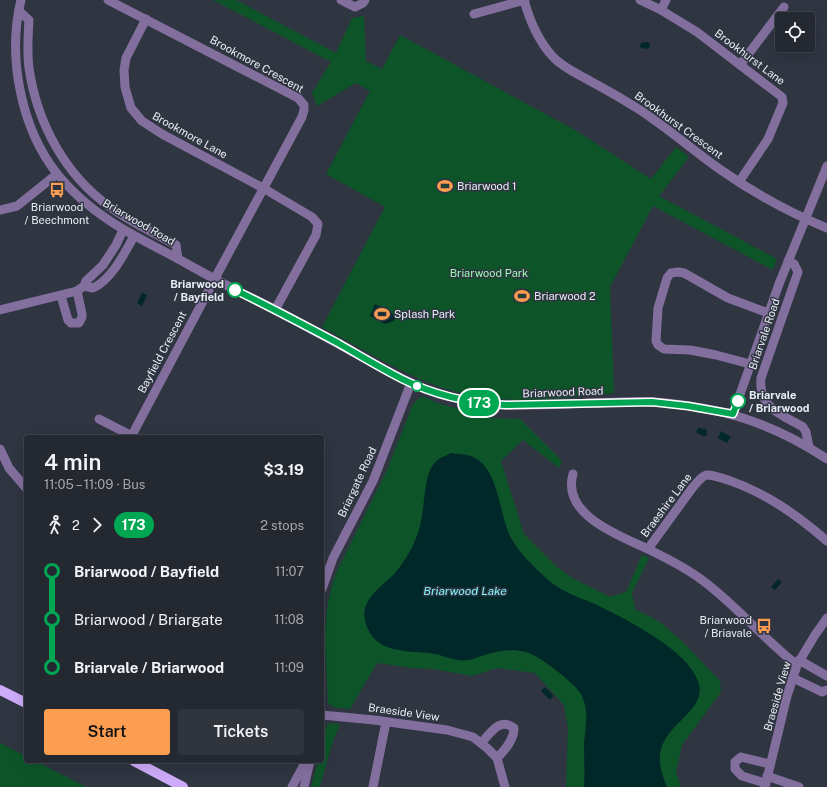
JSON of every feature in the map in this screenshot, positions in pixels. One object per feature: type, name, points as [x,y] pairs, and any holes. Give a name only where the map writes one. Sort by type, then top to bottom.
[{"type":"main road","points":[[0,690],[24,702]]},
{"type":"main road","points":[[138,763],[183,787]]},
{"type":"street","name":"Briarwood Road","points":[[21,0],[18,11],[16,64],[25,112],[32,130],[57,174],[76,195],[90,207],[123,230],[411,383],[447,396],[484,404],[523,405],[652,402],[688,406],[733,414],[766,426],[809,447],[827,459]]},
{"type":"street","name":"Brookmore Crescent","points":[[108,0],[146,18],[298,98],[304,105],[302,117],[214,279]]},
{"type":"street","points":[[341,0],[355,7],[363,3],[365,0]]},
{"type":"street","points":[[474,14],[524,0]]},
{"type":"street","name":"Brookhurst Crescent","points":[[524,0],[535,32],[546,49],[556,60],[569,70],[640,110],[665,127],[719,169],[761,196],[806,220],[827,228]]},
{"type":"street","name":"Brookhurst Lane","points":[[640,0],[661,10],[697,32],[781,95],[783,103],[768,139],[739,182]]},
{"type":"street","points":[[661,10],[666,0]]},
{"type":"street","points":[[740,65],[784,7]]},
{"type":"street","name":"Briarwood Road","points":[[18,11],[29,20],[29,67],[35,97],[47,132],[62,158],[82,183],[109,207],[176,245],[178,259]]},
{"type":"street","name":"Brookmore Lane","points":[[146,18],[126,58],[124,70],[125,87],[131,108],[142,121],[162,134],[263,188],[312,217],[318,224],[316,235],[275,310]]},
{"type":"street","name":"Briarvale Road","points":[[733,414],[788,261],[827,166]]},
{"type":"street","points":[[1,207],[17,206],[57,174]]},
{"type":"street","points":[[61,296],[68,320],[71,323],[78,323],[82,317],[81,289],[86,281],[103,265],[123,230]]},
{"type":"street","points":[[0,310],[61,296],[81,289],[93,288],[104,281],[112,272],[134,236]]},
{"type":"street","name":"Briarvale Road","points":[[788,261],[794,264],[798,272],[761,378],[760,386],[764,399],[772,410],[803,427],[806,432],[809,447]]},
{"type":"street","points":[[750,364],[690,350],[664,349],[658,345],[656,341],[658,308],[667,278],[671,273],[684,273],[728,298],[768,314]]},
{"type":"street","name":"Bayfield Crescent","points":[[132,435],[214,279]]},
{"type":"street","name":"Briargate Road","points":[[324,576],[326,562],[373,481],[411,383]]},
{"type":"street","points":[[99,419],[127,435]]},
{"type":"street","points":[[0,449],[9,468],[24,486]]},
{"type":"street","points":[[573,474],[570,483],[573,494],[579,506],[596,524],[648,549]]},
{"type":"street","name":"Braeshire Lane","points":[[827,541],[805,522],[776,502],[736,483],[719,477],[707,475],[702,477],[694,487],[648,549],[696,576],[710,586],[779,651],[827,676]]},
{"type":"street","name":"Braeside View","points":[[766,782],[798,662],[827,618]]},
{"type":"street","points":[[793,678],[816,690],[822,692],[827,690]]},
{"type":"street","name":"Braeside View","points":[[324,715],[447,730],[473,737],[488,748],[497,758]]},
{"type":"street","points":[[373,787],[386,722]]},
{"type":"street","points":[[481,743],[498,726],[504,723],[509,724],[514,728],[514,735],[503,752],[497,758],[505,787]]},
{"type":"street","points":[[770,764],[741,757],[735,762],[735,769],[742,776],[766,782],[799,787]]},
{"type":"street","points":[[292,787],[305,763]]},
{"type":"street","points":[[304,787],[310,763]]},
{"type":"green space","name":"Briarwood Park","points":[[213,0],[236,0],[336,53],[352,18],[364,16],[366,61],[382,69],[400,35],[575,130],[651,179],[676,147],[689,157],[659,196],[777,259],[773,270],[653,206],[610,287],[614,393],[552,399],[511,400],[470,395],[450,390],[417,378],[322,327],[385,207],[326,174],[370,91],[356,83],[317,106],[312,93],[331,62]]},
{"type":"green space","points":[[420,397],[425,397],[437,403],[491,418],[520,419],[562,461],[559,468],[523,440],[501,461],[524,534],[557,567],[576,580],[610,597],[626,592],[642,555],[649,558],[632,593],[635,609],[660,622],[683,642],[720,681],[721,692],[682,745],[676,772],[681,787],[566,787],[568,729],[564,705],[535,673],[497,668],[472,676],[433,669],[411,668],[377,663],[350,709],[333,707],[328,703],[325,636],[328,603],[332,587],[337,571],[387,470],[413,404]]},
{"type":"green space","points":[[332,723],[340,725],[333,741],[320,787],[311,787],[317,763],[324,763],[324,738],[327,725]]},
{"type":"green space","points":[[0,743],[24,755],[24,763],[40,763],[86,787],[0,787]]},
{"type":"water","points":[[647,42],[650,44],[649,48],[645,49],[640,47],[641,43]]},
{"type":"water","points":[[142,293],[147,295],[142,306],[137,303]]},
{"type":"water","name":"Splash Park","points":[[375,304],[392,313],[395,318],[394,321],[385,324],[370,316]]},
{"type":"water","points":[[698,428],[706,429],[706,436],[696,432]]},
{"type":"water","points":[[721,431],[731,437],[727,443],[718,438]]},
{"type":"water","name":"Briarwood Lake","points":[[451,453],[467,455],[478,459],[486,467],[492,477],[506,526],[513,542],[547,579],[566,592],[613,613],[641,628],[670,648],[692,669],[698,681],[700,691],[697,701],[692,709],[669,734],[663,744],[660,755],[661,767],[667,787],[584,787],[586,713],[584,701],[581,694],[572,683],[532,654],[515,650],[493,653],[470,660],[459,660],[435,654],[397,650],[380,643],[373,637],[367,627],[365,619],[364,611],[367,603],[381,585],[397,571],[410,551],[420,526],[428,474],[440,458]]},
{"type":"water","points":[[778,579],[782,582],[775,590],[771,587]]},
{"type":"water","points":[[545,687],[554,696],[550,700],[541,691]]},
{"type":"bus line","name":"173","points":[[235,290],[337,343],[401,379],[453,398],[484,404],[505,405],[652,402],[688,406],[733,414],[738,401]]},
{"type":"place","name":"Briarwood 1","points":[[445,186]]},
{"type":"place","name":"Briarwood / Beechmont","points":[[57,190]]},
{"type":"place","name":"Briarwood / Bayfield","points":[[235,290]]},
{"type":"place","name":"Briarwood 2","points":[[522,296]]},
{"type":"place","name":"Splash Park","points":[[382,314]]},
{"type":"place","name":"Briarvale / Briarwood","points":[[738,401]]},
{"type":"place","name":"Briarwood / Briavale","points":[[764,626]]}]
